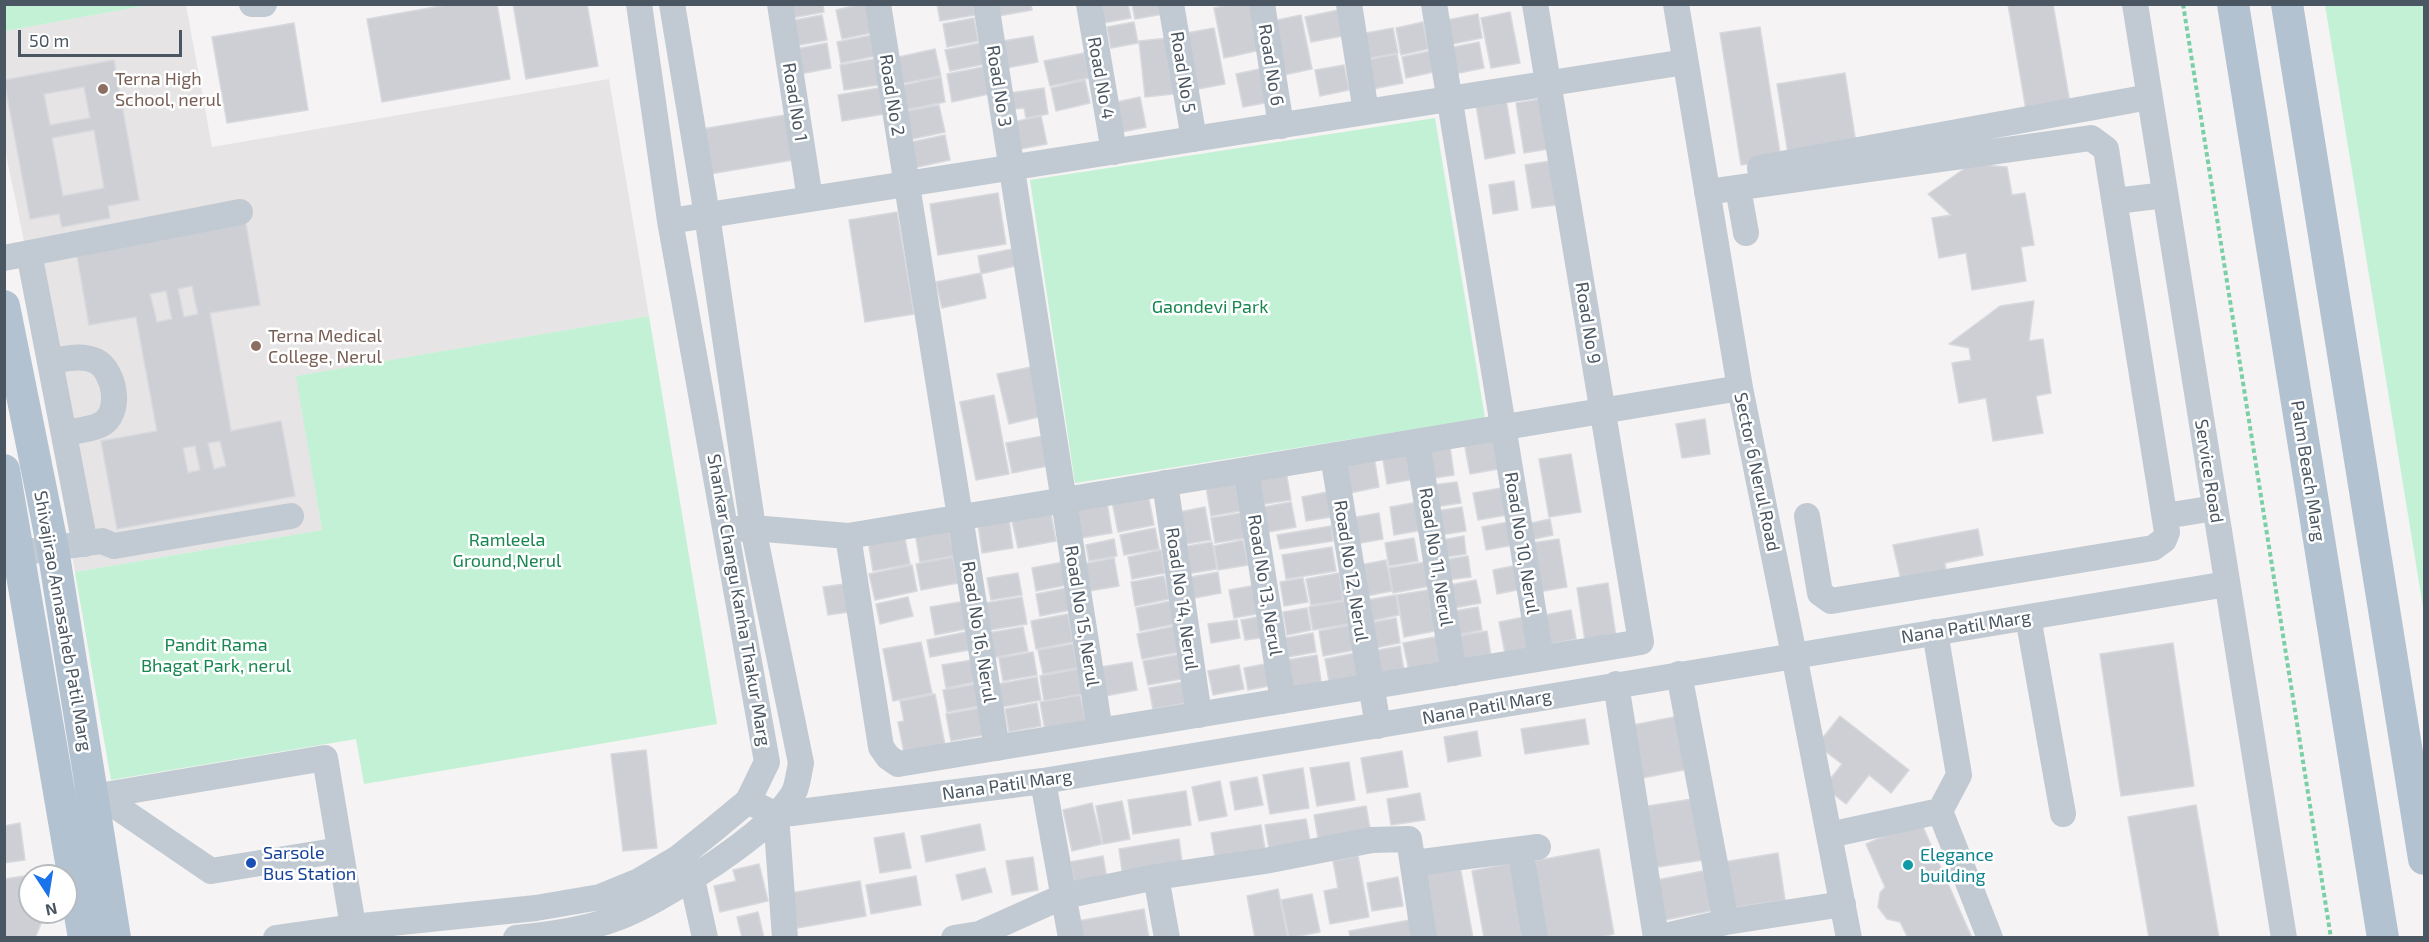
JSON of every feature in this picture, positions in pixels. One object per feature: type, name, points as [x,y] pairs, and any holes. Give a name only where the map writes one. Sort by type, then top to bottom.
[{"type":"main road","name":"Palm Beach Marg","points":[[2233,4],[2383,938]]},
{"type":"main road","points":[[2287,4],[2424,859]]},
{"type":"main road","name":"Shivajirao Annasaheb Patil Marg","points":[[4,306],[52,549],[97,797],[115,938]]},
{"type":"main road","name":"Shivajirao Annasaheb Patil Marg","points":[[4,470],[9,519],[20,553],[84,938]]},
{"type":"street","points":[[252,4],[264,4]]},
{"type":"street","name":"Shankar Changu Kanha Thakur Marg","points":[[276,938],[354,932],[600,897],[639,881],[678,858],[748,801],[767,762],[670,221],[639,4]]},
{"type":"street","name":"Shankar Changu Kanha Thakur Marg","points":[[516,938],[616,928],[692,879],[776,815],[795,791],[801,763],[753,528],[707,215],[672,4]]},
{"type":"street","name":"Road No 1","points":[[780,4],[810,200]]},
{"type":"street","name":"Road No 2","points":[[878,4],[961,517]]},
{"type":"street","name":"Road No 3","points":[[986,4],[1064,500]]},
{"type":"street","name":"Road No 4","points":[[1089,4],[1114,152]]},
{"type":"street","name":"Road No 5","points":[[1171,4],[1194,139]]},
{"type":"street","name":"Road No 6","points":[[1262,4],[1281,126]]},
{"type":"street","points":[[1348,4],[1366,112]]},
{"type":"street","name":"Road No 10, Nerul","points":[[1434,4],[1541,658]]},
{"type":"street","name":"Road No 9","points":[[1535,4],[1641,642],[1541,658]]},
{"type":"street","name":"Sector 6 Nerul Road","points":[[1676,4],[1740,388],[1849,938]]},
{"type":"street","name":"Service Road","points":[[2135,4],[2284,938]]},
{"type":"street","points":[[670,221],[1685,62]]},
{"type":"street","points":[[1706,185],[2149,97]]},
{"type":"street","points":[[1706,185],[1738,188],[2091,138],[2106,149],[2167,532],[2164,540],[2153,548],[1831,601],[1820,593],[1807,516]]},
{"type":"street","points":[[1738,188],[1746,233]]},
{"type":"street","points":[[2116,201],[2165,195]]},
{"type":"street","points":[[85,544],[50,361],[17,255],[240,212]]},
{"type":"street","points":[[50,361],[76,357],[89,359],[99,363],[108,374],[112,384],[114,405],[109,417],[101,424],[64,433]]},
{"type":"street","points":[[727,530],[753,528],[848,536],[1740,388]]},
{"type":"street","name":"Road No 11, Nerul","points":[[1418,442],[1454,673]]},
{"type":"street","name":"Road No 12, Nerul","points":[[1333,456],[1378,726]]},
{"type":"street","name":"Road No 13, Nerul","points":[[1246,470],[1283,701]]},
{"type":"street","name":"Road No 14, Nerul","points":[[1165,483],[1199,715]]},
{"type":"street","name":"Road No 15, Nerul","points":[[1064,500],[1100,731]]},
{"type":"street","points":[[2164,516],[2215,508]]},
{"type":"street","points":[[20,553],[102,541],[114,546],[291,516]]},
{"type":"street","name":"Road No 16, Nerul","points":[[961,517],[997,748]]},
{"type":"street","points":[[848,536],[881,747],[888,757],[898,764],[1541,658]]},
{"type":"street","name":"Nana Patil Marg","points":[[776,815],[1043,781],[2227,584]]},
{"type":"street","points":[[2028,617],[2063,814]]},
{"type":"street","points":[[1935,632],[1959,775],[1940,811],[1990,938]]},
{"type":"street","points":[[1679,674],[1726,922]]},
{"type":"street","points":[[1616,684],[1656,938],[1726,922],[1843,904]]},
{"type":"street","points":[[62,802],[325,758],[354,932]]},
{"type":"street","points":[[1043,781],[1071,938]]},
{"type":"street","points":[[97,797],[211,871],[340,850]]},
{"type":"street","points":[[748,801],[776,815],[785,938]]},
{"type":"street","points":[[1830,835],[1940,811]]},
{"type":"street","points":[[954,938],[979,934],[1064,896],[1372,840],[1409,839],[1424,938]]},
{"type":"street","points":[[1414,863],[1531,856],[1535,938]]},
{"type":"street","points":[[1156,878],[1167,938]]},
{"type":"street","points":[[692,879],[705,938]]},
{"type":"street","points":[[540,907],[544,935]]},
{"type":"path","points":[[2183,4],[2331,938]]},
{"type":"shaded area","name":"Terna Medical College, Nerul","points":[[149,5],[186,5],[212,147],[609,79],[649,316],[297,376],[322,530],[75,572],[23,236],[5,150],[4,31]]},
{"type":"green space","points":[[5,4],[149,4],[149,5],[5,31]]},
{"type":"green space","points":[[2325,5],[2424,5],[2424,613]]},
{"type":"green space","name":"Gaondevi Park","points":[[1435,118],[1485,418],[1075,483],[1030,180]]},
{"type":"green space","name":"Ramleela Ground,Nerul","points":[[649,316],[717,724],[364,784],[356,739],[111,780],[75,572],[322,530],[296,376]]},
{"type":"building","points":[[452,4],[497,4],[510,79],[382,102],[367,19]]},
{"type":"building","points":[[513,4],[587,4],[598,66],[526,79]]},
{"type":"building","points":[[789,4],[823,4],[824,12],[791,18]]},
{"type":"building","points":[[862,4],[875,4],[880,31],[842,39],[836,10]]},
{"type":"building","points":[[937,4],[973,4],[975,15],[940,21]]},
{"type":"building","points":[[990,4],[1031,4],[1032,10],[993,17]]},
{"type":"building","points":[[1100,4],[1128,4],[1131,18],[1103,23]]},
{"type":"building","points":[[1132,4],[1168,4],[1169,13],[1135,19]]},
{"type":"building","points":[[1233,4],[1252,4],[1261,50],[1224,58],[1214,8]]},
{"type":"building","points":[[2008,4],[2053,4],[2071,109],[2027,116]]},
{"type":"building","points":[[1338,10],[1343,36],[1311,42],[1305,17]]},
{"type":"building","points":[[1510,12],[1520,63],[1491,68],[1481,18]]},
{"type":"building","points":[[1478,14],[1482,38],[1452,44],[1447,20]]},
{"type":"building","points":[[822,15],[827,40],[794,46],[790,21]]},
{"type":"building","points":[[1301,15],[1312,69],[1279,76],[1268,22]]},
{"type":"building","points":[[974,18],[978,41],[947,47],[943,24]]},
{"type":"building","points":[[1134,22],[1138,43],[1111,48],[1107,27]]},
{"type":"building","points":[[1423,22],[1428,49],[1401,55],[1396,28]]},
{"type":"building","points":[[294,23],[308,110],[227,123],[212,37]]},
{"type":"building","points":[[1760,27],[1781,159],[1741,165],[1720,33]]},
{"type":"building","points":[[1214,28],[1225,84],[1198,89],[1187,33]]},
{"type":"building","points":[[1393,28],[1398,53],[1366,59],[1361,34]]},
{"type":"building","points":[[877,34],[881,55],[841,63],[837,42]]},
{"type":"building","points":[[1033,36],[1038,62],[1001,69],[997,42]]},
{"type":"building","points":[[1169,38],[1174,94],[1145,97],[1139,41]]},
{"type":"building","points":[[1479,42],[1484,68],[1454,74],[1449,48]]},
{"type":"building","points":[[827,43],[831,68],[795,75],[790,50]]},
{"type":"building","points":[[980,43],[985,64],[950,71],[945,50]]},
{"type":"building","points":[[935,49],[941,76],[899,84],[894,58]]},
{"type":"building","points":[[1430,51],[1434,72],[1406,78],[1402,57]]},
{"type":"building","points":[[1084,53],[1089,78],[1050,86],[1044,61]]},
{"type":"building","points":[[1397,54],[1403,83],[1368,90],[1362,61]]},
{"type":"building","points":[[880,58],[884,84],[844,90],[840,65]]},
{"type":"building","points":[[114,60],[139,200],[108,206],[110,218],[62,227],[59,214],[30,219],[4,80]],"holes":[[[84,87],[90,118],[50,125],[44,94]],[[94,130],[104,188],[63,196],[52,138]]]},
{"type":"building","points":[[1344,65],[1349,90],[1320,96],[1315,70]]},
{"type":"building","points":[[983,67],[989,94],[952,102],[947,74]]},
{"type":"building","points":[[1269,67],[1275,101],[1243,107],[1236,74]]},
{"type":"building","points":[[1845,73],[1856,143],[1788,154],[1777,84]]},
{"type":"building","points":[[941,77],[945,102],[905,110],[900,86]]},
{"type":"building","points":[[1085,80],[1090,103],[1056,111],[1051,88]]},
{"type":"building","points":[[879,88],[884,114],[842,121],[838,95]]},
{"type":"building","points":[[1044,88],[1048,114],[1026,118],[1024,108],[1006,110],[1003,94]]},
{"type":"building","points":[[1140,97],[1146,127],[1118,133],[1112,103]]},
{"type":"building","points":[[1506,99],[1515,153],[1485,159],[1476,105]]},
{"type":"building","points":[[1540,99],[1548,149],[1524,153],[1516,103]]},
{"type":"building","points":[[939,105],[945,132],[903,141],[897,113]]},
{"type":"building","points":[[785,115],[793,160],[710,174],[702,129]]},
{"type":"building","points":[[1041,116],[1047,144],[1015,150],[1009,123]]},
{"type":"building","points":[[945,135],[950,160],[913,168],[907,143]]},
{"type":"building","points":[[1550,161],[1556,205],[1532,208],[1525,165]]},
{"type":"building","points":[[1971,164],[2007,167],[2012,195],[2025,193],[2034,245],[2021,247],[2026,281],[1972,290],[1966,253],[1939,258],[1932,218],[1951,215],[1928,194]]},
{"type":"building","points":[[1514,181],[1518,210],[1493,214],[1489,185]]},
{"type":"building","points":[[998,193],[1006,244],[938,255],[930,204]]},
{"type":"building","points":[[897,212],[914,314],[865,322],[849,220]]},
{"type":"building","points":[[245,219],[260,305],[210,313],[231,431],[281,421],[295,496],[117,529],[101,441],[157,431],[136,317],[89,325],[76,250]],"holes":[[[192,286],[198,314],[184,317],[178,289]],[[166,291],[172,319],[157,322],[150,294]],[[220,441],[226,466],[214,469],[208,443]],[[195,446],[200,470],[188,473],[183,448]]]},
{"type":"building","points":[[1012,249],[1015,266],[981,274],[978,256]]},
{"type":"building","points":[[981,273],[986,298],[942,308],[936,282]]},
{"type":"building","points":[[2034,301],[2029,341],[2043,339],[2051,393],[2036,396],[2043,433],[1993,441],[1986,398],[1959,403],[1952,363],[1971,360],[1969,348],[1949,344],[2000,306]]},
{"type":"building","points":[[1031,367],[1043,416],[1009,424],[997,374]]},
{"type":"building","points":[[994,395],[1009,474],[976,480],[960,402]]},
{"type":"building","points":[[1705,419],[1710,454],[1682,458],[1676,424]]},
{"type":"building","points":[[1048,435],[1053,465],[1012,473],[1006,443]]},
{"type":"building","points":[[1492,437],[1498,469],[1470,474],[1464,442]]},
{"type":"building","points":[[1450,447],[1454,475],[1428,479],[1424,451]]},
{"type":"building","points":[[1414,448],[1420,478],[1387,484],[1382,454]]},
{"type":"building","points":[[1571,454],[1581,512],[1549,517],[1539,459]]},
{"type":"building","points":[[1374,456],[1379,487],[1350,493],[1344,462]]},
{"type":"building","points":[[1286,471],[1291,500],[1264,504],[1259,476]]},
{"type":"building","points":[[1235,481],[1240,511],[1211,516],[1206,487]]},
{"type":"building","points":[[1457,482],[1461,503],[1435,507],[1432,485]]},
{"type":"building","points":[[1507,487],[1512,514],[1478,520],[1473,493]]},
{"type":"building","points":[[1332,491],[1337,516],[1306,521],[1302,497]]},
{"type":"building","points":[[1148,494],[1154,525],[1118,532],[1112,501]]},
{"type":"building","points":[[1424,501],[1429,529],[1394,535],[1390,507]]},
{"type":"building","points":[[1107,502],[1112,533],[1075,539],[1070,508]]},
{"type":"building","points":[[1291,502],[1296,527],[1263,533],[1258,508]]},
{"type":"building","points":[[1205,507],[1211,540],[1179,545],[1174,513]]},
{"type":"building","points":[[1462,507],[1466,531],[1440,535],[1436,511]]},
{"type":"building","points":[[1241,513],[1245,538],[1215,543],[1211,518]]},
{"type":"building","points":[[1379,513],[1383,539],[1355,544],[1351,518]]},
{"type":"building","points":[[1051,514],[1056,541],[1018,548],[1012,521]]},
{"type":"building","points":[[1009,519],[1013,548],[982,553],[978,524]]},
{"type":"building","points":[[1550,519],[1553,535],[1530,540],[1527,524]]},
{"type":"building","points":[[1508,522],[1513,545],[1486,550],[1482,527]]},
{"type":"building","points":[[1331,526],[1333,541],[1280,549],[1277,535]]},
{"type":"building","points":[[948,527],[954,556],[920,562],[915,533]]},
{"type":"building","points":[[1155,528],[1159,549],[1124,555],[1120,535]]},
{"type":"building","points":[[1978,529],[1983,555],[1945,563],[1946,571],[1901,580],[1893,545]]},
{"type":"building","points":[[904,534],[910,564],[873,571],[868,541]]},
{"type":"building","points":[[1464,536],[1466,554],[1440,558],[1437,541]]},
{"type":"building","points":[[1414,538],[1418,561],[1389,566],[1385,543]]},
{"type":"building","points":[[1114,539],[1117,556],[1089,561],[1086,545]]},
{"type":"building","points":[[1559,539],[1567,587],[1538,592],[1531,543]]},
{"type":"building","points":[[1243,540],[1248,565],[1218,570],[1214,546]]},
{"type":"building","points":[[1212,542],[1217,569],[1186,574],[1182,547]]},
{"type":"building","points":[[1332,547],[1336,571],[1286,579],[1282,555]]},
{"type":"building","points":[[1161,550],[1165,573],[1132,579],[1128,557]]},
{"type":"building","points":[[1468,556],[1471,577],[1446,580],[1443,560]]},
{"type":"building","points":[[953,557],[958,583],[921,590],[916,564]]},
{"type":"building","points":[[1114,558],[1119,586],[1083,592],[1078,565]]},
{"type":"building","points":[[1386,560],[1392,591],[1366,596],[1360,565]]},
{"type":"building","points":[[1068,561],[1072,584],[1036,591],[1032,568]]},
{"type":"building","points":[[1425,562],[1430,586],[1393,593],[1389,568]]},
{"type":"building","points":[[1523,564],[1527,588],[1497,594],[1493,570]]},
{"type":"building","points":[[912,565],[917,591],[875,600],[869,574]]},
{"type":"building","points":[[1218,572],[1221,593],[1189,599],[1185,578]]},
{"type":"building","points":[[1018,573],[1022,595],[991,600],[987,578]]},
{"type":"building","points":[[1339,573],[1343,600],[1311,605],[1306,579]]},
{"type":"building","points":[[1164,576],[1169,599],[1135,606],[1131,582]]},
{"type":"building","points":[[1303,578],[1308,602],[1284,606],[1280,582]]},
{"type":"building","points":[[1476,580],[1481,603],[1448,609],[1444,586]]},
{"type":"building","points":[[1608,583],[1616,637],[1585,641],[1577,588]]},
{"type":"building","points":[[844,584],[849,612],[828,615],[823,587]]},
{"type":"building","points":[[1262,584],[1267,612],[1234,618],[1229,590]]},
{"type":"building","points":[[1072,587],[1076,609],[1040,616],[1036,594]]},
{"type":"building","points":[[1428,590],[1435,631],[1404,637],[1397,595]]},
{"type":"building","points":[[1396,595],[1399,615],[1371,621],[1367,600]]},
{"type":"building","points":[[908,597],[913,616],[880,624],[876,604]]},
{"type":"building","points":[[1022,597],[1027,624],[984,631],[979,604]]},
{"type":"building","points":[[966,601],[971,628],[935,635],[930,607]]},
{"type":"building","points":[[1171,601],[1175,624],[1140,631],[1136,608]]},
{"type":"building","points":[[1344,601],[1348,624],[1313,630],[1309,607]]},
{"type":"building","points":[[1478,607],[1482,630],[1452,636],[1448,612]]},
{"type":"building","points":[[1307,608],[1311,630],[1287,635],[1283,612]]},
{"type":"building","points":[[1571,610],[1576,639],[1551,644],[1545,615]]},
{"type":"building","points":[[1068,614],[1073,642],[1036,649],[1031,621]]},
{"type":"building","points":[[1264,616],[1267,637],[1245,640],[1241,620]]},
{"type":"building","points":[[1529,616],[1535,647],[1505,653],[1499,622]]},
{"type":"building","points":[[1396,618],[1400,643],[1369,649],[1364,624]]},
{"type":"building","points":[[1237,620],[1240,638],[1211,643],[1208,624]]},
{"type":"building","points":[[1350,625],[1355,650],[1323,656],[1319,631]]},
{"type":"building","points":[[1175,626],[1180,652],[1142,659],[1137,634]]},
{"type":"building","points":[[1023,627],[1028,651],[986,659],[982,634]]},
{"type":"building","points":[[1487,631],[1492,662],[1459,668],[1453,637]]},
{"type":"building","points":[[966,632],[969,650],[930,657],[927,640]]},
{"type":"building","points":[[1313,633],[1316,652],[1288,657],[1285,638]]},
{"type":"building","points":[[1440,636],[1446,664],[1409,671],[1403,643]]},
{"type":"building","points":[[921,642],[932,693],[893,701],[883,649]]},
{"type":"building","points":[[2173,643],[2194,786],[2121,796],[2100,654]]},
{"type":"building","points":[[1073,644],[1077,668],[1043,674],[1038,650]]},
{"type":"building","points":[[1400,646],[1404,671],[1373,677],[1368,652]]},
{"type":"building","points":[[1033,652],[1037,675],[1003,681],[999,658]]},
{"type":"building","points":[[1360,652],[1365,681],[1330,687],[1325,659]]},
{"type":"building","points":[[1182,654],[1187,678],[1148,685],[1143,661]]},
{"type":"building","points":[[1317,655],[1322,687],[1293,693],[1287,660]]},
{"type":"building","points":[[972,660],[976,682],[946,688],[942,665]]},
{"type":"building","points":[[1132,662],[1137,690],[1100,697],[1094,668]]},
{"type":"building","points":[[1275,662],[1279,684],[1248,690],[1244,668]]},
{"type":"building","points":[[1239,665],[1244,689],[1213,695],[1208,671]]},
{"type":"building","points":[[1078,669],[1082,694],[1044,701],[1040,676]]},
{"type":"building","points":[[1037,677],[1041,700],[1002,707],[998,684]]},
{"type":"building","points":[[1188,681],[1192,702],[1153,709],[1149,688]]},
{"type":"building","points":[[976,684],[980,706],[947,712],[943,690]]},
{"type":"building","points":[[935,694],[945,745],[904,753],[898,722],[904,721],[900,701]]},
{"type":"building","points":[[1080,695],[1086,722],[1045,730],[1040,702]]},
{"type":"building","points":[[1037,703],[1041,726],[1009,732],[1005,709]]},
{"type":"building","points":[[985,707],[989,734],[951,741],[946,714]]},
{"type":"building","points":[[1679,716],[1689,769],[1642,778],[1633,725]]},
{"type":"building","points":[[1840,716],[1909,770],[1891,793],[1869,775],[1846,804],[1824,787],[1842,764],[1817,745]]},
{"type":"building","points":[[1585,719],[1589,744],[1525,754],[1521,729]]},
{"type":"building","points":[[1477,731],[1481,756],[1448,762],[1444,737]]},
{"type":"building","points":[[646,750],[657,848],[623,851],[611,754]]},
{"type":"building","points":[[1402,751],[1408,787],[1367,793],[1361,758]]},
{"type":"building","points":[[1349,762],[1355,800],[1317,806],[1310,768]]},
{"type":"building","points":[[1303,768],[1309,808],[1270,814],[1263,775]]},
{"type":"building","points":[[1257,777],[1263,805],[1235,810],[1230,782]]},
{"type":"building","points":[[1220,781],[1227,816],[1199,821],[1192,787]]},
{"type":"building","points":[[1186,791],[1191,825],[1133,834],[1128,800]]},
{"type":"building","points":[[1420,793],[1425,820],[1391,825],[1387,799]]},
{"type":"building","points":[[1699,798],[1710,859],[1651,868],[1641,807]]},
{"type":"building","points":[[1122,801],[1130,839],[1103,844],[1096,806]]},
{"type":"building","points":[[1092,803],[1102,844],[1072,851],[1063,810]]},
{"type":"building","points":[[2196,805],[2219,938],[2149,938],[2128,817]]},
{"type":"building","points":[[1366,806],[1371,834],[1319,843],[1314,815]]},
{"type":"building","points":[[1306,819],[1310,841],[1269,848],[1265,825]]},
{"type":"building","name":"Elegance building","points":[[1920,820],[1972,938],[1908,938],[1900,922],[1887,919],[1878,907],[1880,893],[1885,887],[1866,844]]},
{"type":"building","points":[[20,823],[25,860],[4,863],[4,826]]},
{"type":"building","points":[[980,824],[985,850],[926,862],[921,836]]},
{"type":"building","points":[[1261,825],[1265,849],[1215,857],[1211,833]]},
{"type":"building","points":[[904,833],[911,868],[880,873],[874,838]]},
{"type":"building","points":[[1179,839],[1182,862],[1122,871],[1119,849]]},
{"type":"building","points":[[1599,849],[1614,934],[1597,938],[1543,938],[1529,862]]},
{"type":"building","points":[[1778,853],[1785,900],[1731,908],[1724,862]]},
{"type":"building","points":[[1103,856],[1107,879],[1075,884],[1070,862]]},
{"type":"building","points":[[1358,856],[1369,917],[1330,924],[1324,891],[1338,888],[1333,861]]},
{"type":"building","points":[[1033,857],[1038,890],[1012,895],[1006,861]]},
{"type":"building","points":[[1511,863],[1524,938],[1484,938],[1472,871]]},
{"type":"building","points":[[759,864],[768,901],[720,912],[714,886],[736,881],[733,870]]},
{"type":"building","points":[[1460,866],[1473,938],[1429,938],[1418,874]]},
{"type":"building","points":[[985,868],[992,892],[962,900],[956,875]]},
{"type":"building","points":[[1708,870],[1715,910],[1665,920],[1657,880]]},
{"type":"building","points":[[916,876],[921,905],[871,914],[866,885]]},
{"type":"building","points":[[18,877],[18,924],[41,924],[35,938],[4,938],[4,879]]},
{"type":"building","points":[[1398,877],[1403,906],[1372,911],[1367,883]]},
{"type":"building","points":[[860,881],[866,916],[797,928],[791,893]]},
{"type":"building","points":[[1278,889],[1288,938],[1255,938],[1247,896]]},
{"type":"building","points":[[1312,894],[1320,932],[1289,938],[1281,900]]},
{"type":"building","points":[[1144,909],[1149,938],[1081,938],[1078,921]]},
{"type":"building","points":[[758,912],[764,938],[742,938],[737,917]]},
{"type":"building","points":[[1410,920],[1413,938],[1350,938],[1349,931]]},
{"type":"place","name":"Terna High School, nerul","points":[[103,89]]},
{"type":"place","name":"Terna Medical College, Nerul","points":[[256,346]]},
{"type":"place","name":"Sarsole Bus Station","points":[[251,863]]},
{"type":"place","name":"Elegance building","points":[[1908,865]]},
{"type":"park label","name":"Pandit Rama Bhagat Park, nerul","points":[[216,655]]}]
